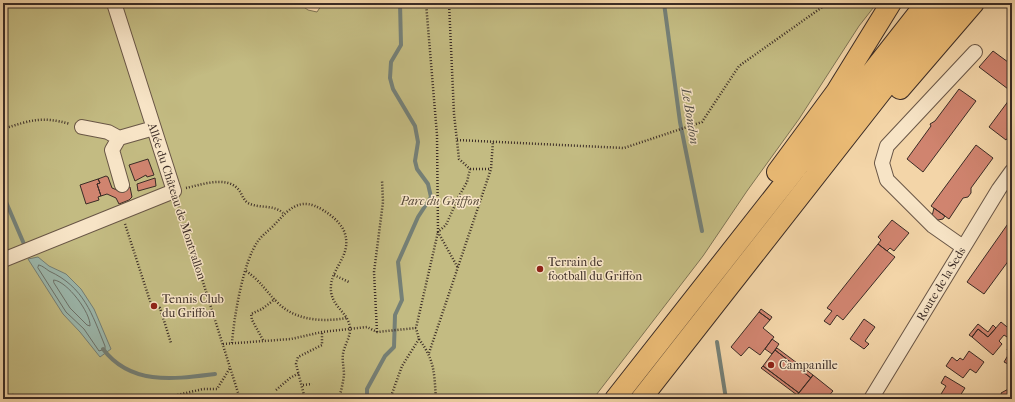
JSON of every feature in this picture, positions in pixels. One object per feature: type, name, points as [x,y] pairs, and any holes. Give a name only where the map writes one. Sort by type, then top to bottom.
[{"type":"highway","points":[[612,399],[836,92],[858,59],[891,3]]},
{"type":"highway","points":[[615,399],[926,3]]},
{"type":"highway","points":[[641,399],[951,3]]},
{"type":"highway","points":[[703,320],[974,3]]},
{"type":"street","name":"Allée du Château de Montvallon","points":[[114,3],[174,191]]},
{"type":"street","points":[[963,247],[933,226],[887,180],[882,163],[887,146],[975,52]]},
{"type":"street","points":[[82,127],[108,132],[119,138]]},
{"type":"street","points":[[122,185],[112,150],[119,138],[154,128]]},
{"type":"street","name":"Route de la Seds","points":[[871,399],[999,188],[1012,171]]},
{"type":"street","points":[[3,260],[174,191]]},
{"type":"path","points":[[426,3],[437,134],[438,232],[416,328],[419,339],[429,353],[434,370],[436,399]]},
{"type":"path","points":[[449,3],[454,114],[459,159],[470,169],[491,169]]},
{"type":"path","points":[[457,140],[624,148],[665,133],[702,122],[739,66],[828,3]]},
{"type":"path","points":[[1004,3],[1012,6]]},
{"type":"path","points":[[3,128],[33,119],[53,119],[82,127]]},
{"type":"path","points":[[429,353],[491,169],[493,141]]},
{"type":"path","points":[[438,232],[446,225],[467,182],[470,169]]},
{"type":"path","points":[[377,332],[374,272],[383,202],[382,180]]},
{"type":"path","points":[[174,191],[214,182],[229,183],[238,188],[244,200],[249,204],[278,208],[283,214]]},
{"type":"path","name":"Allée du Château de Montvallon","points":[[174,191],[240,399]]},
{"type":"path","points":[[232,343],[234,316],[249,258],[257,242],[283,214],[291,208],[302,204],[322,208],[338,222],[344,231],[346,244],[344,258],[334,275],[331,284],[332,296],[335,304],[348,318],[350,329],[343,354],[344,377],[339,399]]},
{"type":"path","points":[[121,212],[151,304],[160,308],[171,343]]},
{"type":"path","points":[[438,232],[458,268]]},
{"type":"path","points":[[246,271],[259,280],[275,299],[294,315],[318,320],[348,318]]},
{"type":"path","points":[[334,275],[349,282]]},
{"type":"path","points":[[263,341],[252,320],[251,314],[262,309],[275,299]]},
{"type":"path","points":[[222,344],[291,339],[322,332],[367,327],[377,332],[416,328]]},
{"type":"path","points":[[305,399],[300,373],[296,364],[298,357],[322,345],[322,332]]},
{"type":"path","points":[[390,399],[402,366],[419,339]]},
{"type":"path","points":[[160,399],[203,389],[217,389],[230,368]]},
{"type":"path","points":[[276,390],[290,378],[300,373]]},
{"type":"path","points":[[302,385],[312,384]]},
{"type":"path","points":[[279,397],[288,399]]},
{"type":"green space","name":"Parc du Griffon","points":[[3,3],[298,3],[308,10],[317,12],[323,3],[877,3],[859,26],[799,119],[747,191],[703,256],[593,399],[20,399],[13,394],[3,399]]},
{"type":"water","points":[[38,257],[49,266],[66,274],[81,289],[94,309],[111,349],[100,357],[63,314],[28,259]]},
{"type":"building","points":[[993,51],[1012,65],[1012,92],[979,67]]},
{"type":"building","points":[[959,89],[976,101],[923,172],[907,159],[931,126],[930,124],[935,121]]},
{"type":"building","points":[[1012,96],[1012,132],[1006,140],[989,127]]},
{"type":"building","points":[[976,145],[993,158],[971,188],[971,193],[968,197],[963,198],[949,219],[931,206]]},
{"type":"building","points":[[148,159],[154,175],[147,177],[146,175],[135,181],[129,165]]},
{"type":"building","points":[[106,176],[108,177],[112,188],[117,190],[130,187],[132,197],[129,200],[119,204],[116,198],[107,194],[101,196],[97,184],[100,183],[98,179]]},
{"type":"building","points":[[155,178],[156,186],[138,191],[137,184]]},
{"type":"building","points":[[98,179],[100,183],[97,184],[101,196],[98,197],[99,200],[86,204],[80,185]]},
{"type":"building","points":[[934,208],[945,216],[943,219],[938,220],[932,216]]},
{"type":"building","points":[[1012,218],[1012,256],[984,294],[967,282]]},
{"type":"building","points":[[892,220],[909,233],[894,251],[890,248],[887,251],[878,244],[881,240],[878,237]]},
{"type":"building","points":[[878,244],[895,257],[843,320],[837,315],[830,325],[824,321],[832,311],[827,308]]},
{"type":"building","points":[[761,309],[772,317],[770,320],[759,312]]},
{"type":"building","points":[[759,312],[770,320],[763,328],[774,337],[760,355],[749,347],[741,356],[731,347]]},
{"type":"building","points":[[864,319],[875,327],[865,341],[869,344],[864,349],[850,339]]},
{"type":"building","points":[[1001,322],[1012,331],[1007,337],[1004,335],[999,341],[1002,344],[993,355],[972,337],[978,329],[988,337]]},
{"type":"building","points":[[978,324],[988,332],[993,325],[996,328],[988,337],[978,329],[972,337],[969,335]]},
{"type":"building","points":[[772,339],[779,344],[772,354],[765,349]]},
{"type":"building","points":[[1012,341],[1012,366],[1004,362],[1010,352],[1007,350]]},
{"type":"building","points":[[777,348],[813,375],[811,378],[775,350]]},
{"type":"building","points":[[775,350],[811,378],[799,393],[763,366]]},
{"type":"building","points":[[969,351],[984,362],[976,373],[970,369],[963,378],[946,366],[952,357],[957,361],[960,358],[963,360]]},
{"type":"building","points":[[763,366],[799,393],[797,395],[761,368]]},
{"type":"building","points":[[813,375],[833,391],[826,399],[802,399],[797,395]]},
{"type":"building","points":[[945,376],[965,388],[958,399],[938,399],[946,386],[941,383]]},
{"type":"building","points":[[1012,387],[1012,399],[1004,399],[1001,393]]},
{"type":"waterway","points":[[367,399],[367,389],[385,356],[394,347],[395,315],[402,300],[398,262],[418,217],[431,197],[428,184],[417,169],[415,161],[418,142],[415,126],[393,89],[390,78],[391,62],[401,45],[400,3]]},
{"type":"waterway","name":"Le Bondon","points":[[664,3],[680,122],[702,231]]},
{"type":"waterway","points":[[3,195],[24,244]]},
{"type":"waterway","name":"Le Bondon","points":[[717,342],[726,399]]},
{"type":"waterway","points":[[103,349],[114,361],[127,369],[140,374],[169,378],[215,374]]},
{"type":"place","name":"Terrain de football du Griffon","points":[[540,269]]},
{"type":"place","name":"Tennis Club du Griffon","points":[[154,306]]},
{"type":"place","name":"Campanille","points":[[771,365]]}]
